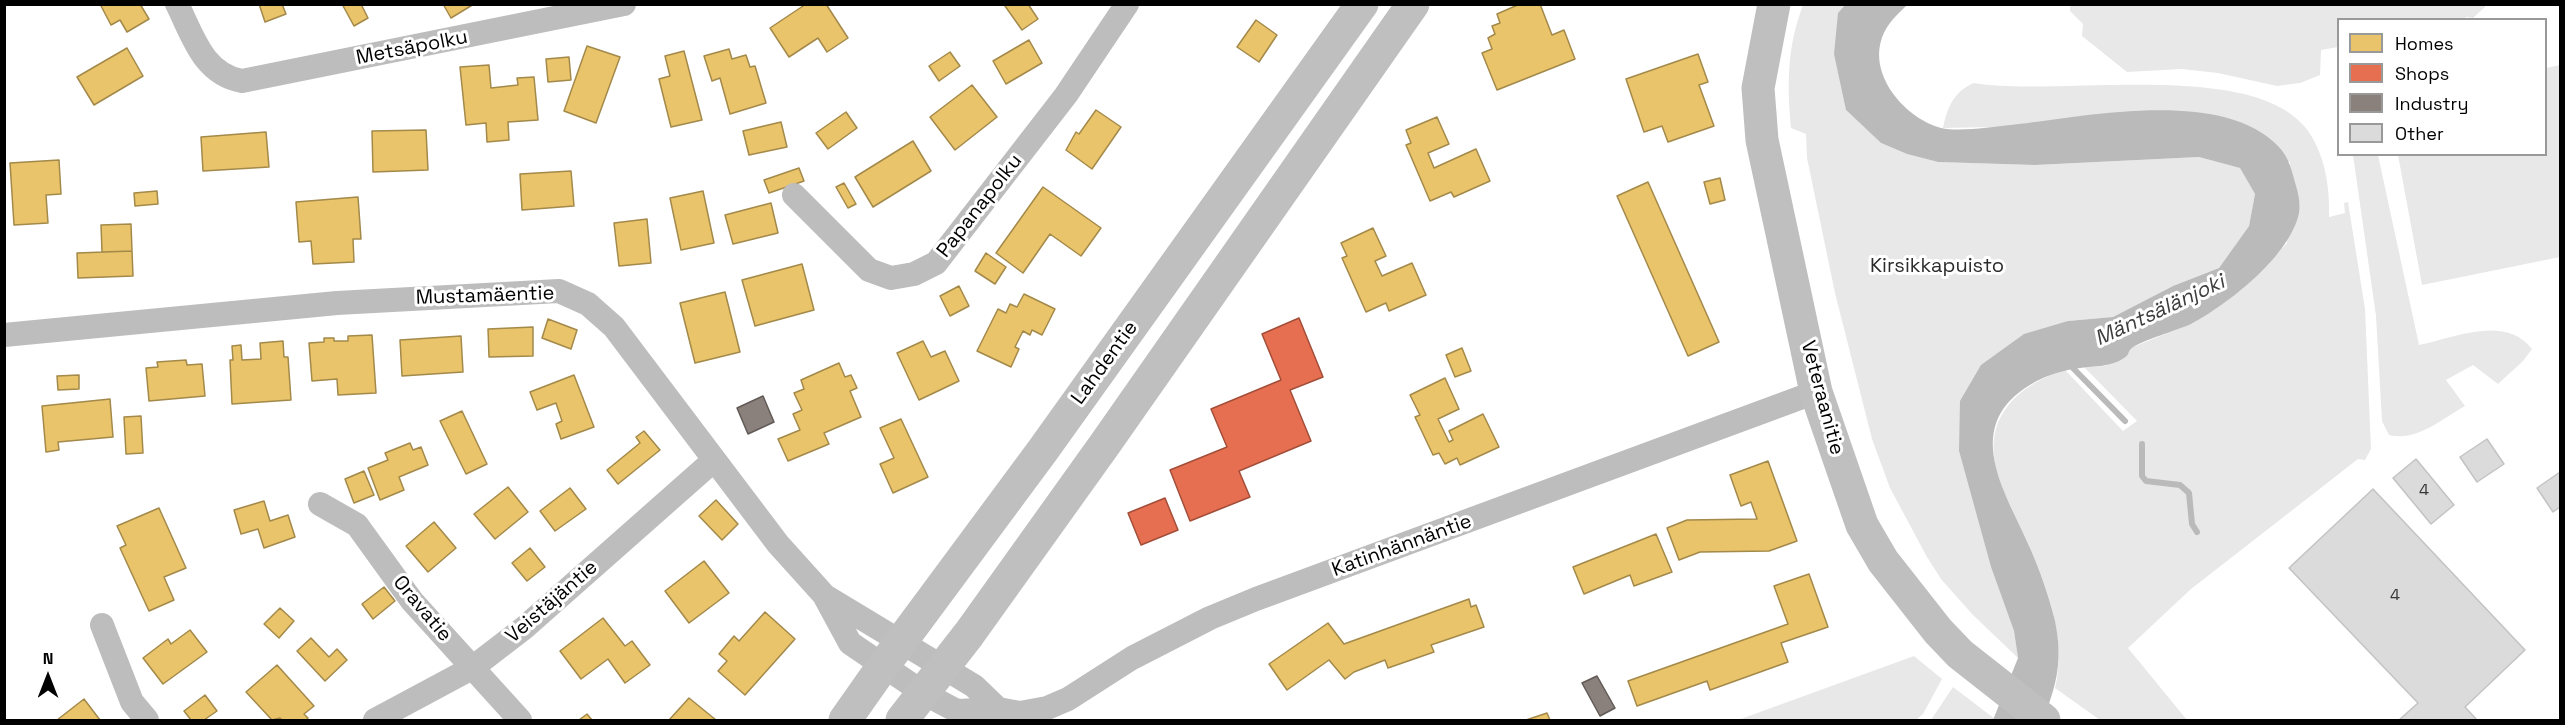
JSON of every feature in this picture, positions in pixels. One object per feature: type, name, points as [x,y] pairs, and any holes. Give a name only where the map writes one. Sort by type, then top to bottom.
[{"type":"main road","name":"Lahdentie","points":[[845,720],[1043,450],[1362,4]]},
{"type":"main road","points":[[902,720],[925,694],[1105,444],[1413,4]]},
{"type":"main road","name":"Veteraanitie","points":[[1774,4],[1758,88],[1762,140],[1816,392],[1862,525],[1883,561],[1938,631],[1960,654],[2044,720]]},
{"type":"street","name":"Metsäpolku","points":[[177,4],[206,61],[226,78],[242,81],[624,4]]},
{"type":"street","name":"Papanapolku","points":[[794,195],[869,270],[891,278],[914,274],[936,263],[1066,95],[1127,4]]},
{"type":"street","name":"Mustamäentie","points":[[4,335],[337,303],[559,291],[588,304],[614,327],[713,461],[778,544],[824,595],[850,643],[944,667]]},
{"type":"street","name":"Katinhännäntie","points":[[892,654],[925,694],[957,711],[998,709],[1020,713],[1047,708],[1068,699],[1142,653],[1210,618],[1256,599],[1816,392]]},
{"type":"street","name":"Veistäjäntie","points":[[375,720],[472,668],[524,628],[713,461]]},
{"type":"street","name":"Oravatie","points":[[320,504],[357,525],[412,601],[520,720]]},
{"type":"street","points":[[102,625],[132,702],[147,720]]},
{"type":"street","points":[[944,667],[974,686],[998,709]]},
{"type":"green space","points":[[2070,4],[2485,4],[2485,7],[2473,18],[2337,18],[2337,47],[2321,50],[2320,75],[2300,83],[2277,86],[2218,73],[2182,69],[2127,72],[2082,36],[2083,24],[2070,11]]},
{"type":"green space","name":"Kirsikkapuisto","points":[[1803,5],[1845,5],[1838,13],[1846,110],[1881,143],[1907,154],[1938,162],[2035,165],[2199,157],[2240,168],[2255,194],[2249,226],[2219,268],[2173,286],[2113,317],[2068,321],[1959,451],[1991,567],[2014,631],[2018,658],[1972,614],[1941,579],[1890,488],[1872,439],[1835,293],[1807,158],[1806,134],[1791,128],[1789,95],[1791,51]]},
{"type":"green space","points":[[2560,65],[2560,257],[2422,285],[2398,156],[2547,156],[2547,68]]},
{"type":"green space","points":[[1974,83],[2010,86],[2150,85],[2198,87],[2241,93],[2278,106],[2305,127],[2317,147],[2325,170],[2329,217],[2345,213],[2344,203],[2348,202],[2365,309],[2371,449],[2365,460],[2358,459],[2191,589],[2128,648],[2187,720],[2100,720],[2055,688],[2059,652],[2054,616],[2036,563],[2001,484],[1994,455],[1994,438],[2006,408],[2017,396],[2031,385],[2065,370],[2123,431],[2137,421],[2084,367],[2105,366],[2125,357],[2133,347],[2190,324],[2241,289],[2267,265],[2287,243],[2290,162],[1994,127],[1943,128],[1956,95]]},
{"type":"green space","points":[[2353,156],[2378,156],[2419,345],[2478,331],[2494,331],[2521,338],[2532,349],[2523,361],[2498,384],[2473,365],[2446,380],[2465,406],[2419,432],[2399,436],[2389,435],[2382,421],[2376,316]]},
{"type":"green space","points":[[1914,656],[1942,679],[1923,714],[1916,720],[1738,720]]},
{"type":"green space","points":[[1953,687],[1995,719],[1931,720]]},
{"type":"water","name":"Mäntsälänjoki","points":[[1845,5],[1907,5],[1888,26],[1880,44],[1879,60],[1883,75],[1900,102],[1913,114],[1941,128],[1976,129],[2150,110],[2188,111],[2222,117],[2253,128],[2282,150],[2293,175],[2299,197],[2298,217],[2281,249],[2254,279],[2206,315],[2191,324],[2136,345],[2119,361],[2108,365],[2060,372],[2031,384],[2007,404],[1997,421],[1993,439],[1994,457],[1999,476],[2041,575],[2055,621],[2058,648],[2057,672],[2043,720],[1993,720],[2018,658],[2014,631],[1991,567],[1959,451],[1960,401],[1981,365],[2024,334],[2068,321],[2113,317],[2173,286],[2219,268],[2249,226],[2255,194],[2240,168],[2199,157],[2035,165],[1938,162],[1907,154],[1881,143],[1846,110],[1834,54],[1838,13]]},
{"type":"building: Homes","points":[[100,4],[140,4],[149,19],[127,32],[120,20],[111,25]]},
{"type":"building: Homes","points":[[259,4],[282,4],[286,14],[265,22]]},
{"type":"building: Homes","points":[[342,4],[361,4],[368,18],[354,26]]},
{"type":"building: Homes","points":[[443,4],[474,4],[451,18]]},
{"type":"building: Homes","points":[[806,4],[826,4],[848,38],[827,52],[818,38],[789,57],[770,28]]},
{"type":"building: Homes","points":[[1007,4],[1028,4],[1038,19],[1022,30],[1005,6]]},
{"type":"building: Homes","points":[[1520,4],[1540,4],[1552,35],[1564,30],[1575,59],[1497,90],[1482,53],[1492,49],[1488,38],[1495,34],[1492,26],[1500,23],[1497,14]]},
{"type":"building: Homes","points":[[1256,20],[1277,35],[1259,62],[1237,47]]},
{"type":"building: Homes","points":[[1029,40],[1042,63],[1006,84],[993,61]]},
{"type":"building: Homes","points":[[587,46],[620,57],[596,123],[564,111]]},
{"type":"building: Homes","points":[[127,48],[143,76],[94,105],[77,77]]},
{"type":"building: Homes","points":[[729,49],[732,59],[746,55],[750,67],[755,66],[766,103],[730,114],[720,78],[712,81],[704,56]]},
{"type":"building: Homes","points":[[684,51],[702,120],[671,127],[659,79],[670,76],[665,56]]},
{"type":"building: Homes","points":[[950,52],[960,66],[939,81],[929,66]]},
{"type":"building: Homes","points":[[1698,54],[1708,82],[1699,85],[1714,126],[1668,142],[1662,126],[1644,132],[1626,79]]},
{"type":"building: Homes","points":[[569,57],[571,80],[548,82],[546,59]]},
{"type":"building: Homes","points":[[489,65],[491,88],[518,85],[517,78],[534,77],[538,120],[508,122],[509,140],[487,142],[486,123],[466,125],[460,67]]},
{"type":"building: Homes","points":[[972,85],[997,117],[955,150],[930,117]]},
{"type":"building: Homes","points":[[1096,110],[1121,127],[1092,169],[1066,150],[1076,132],[1079,134]]},
{"type":"building: Homes","points":[[846,112],[857,128],[828,149],[816,133]]},
{"type":"building: Homes","points":[[1437,117],[1449,144],[1428,153],[1434,168],[1476,149],[1490,181],[1454,197],[1451,192],[1430,201],[1406,145],[1411,143],[1406,130]]},
{"type":"building: Homes","points":[[781,122],[787,147],[749,155],[743,131]]},
{"type":"building: Homes","points":[[426,130],[428,170],[373,172],[372,131]]},
{"type":"building: Homes","points":[[266,132],[269,167],[203,171],[201,137]]},
{"type":"building: Homes","points":[[913,141],[931,171],[873,207],[855,177]]},
{"type":"building: Homes","points":[[59,160],[61,194],[46,195],[48,223],[14,225],[10,163]]},
{"type":"building: Homes","points":[[799,168],[804,181],[769,193],[764,180]]},
{"type":"building: Homes","points":[[571,171],[574,206],[522,210],[520,174]]},
{"type":"building: Homes","points":[[1720,178],[1725,200],[1710,204],[1704,182]]},
{"type":"building: Homes","points":[[1648,182],[1719,342],[1688,356],[1617,196]]},
{"type":"building: Homes","points":[[844,183],[856,204],[848,208],[836,187]]},
{"type":"building: Homes","points":[[1043,187],[1101,228],[1081,256],[1050,234],[1023,273],[996,253]]},
{"type":"building: Homes","points":[[157,191],[158,204],[135,206],[134,193]]},
{"type":"building: Homes","points":[[703,191],[714,243],[681,250],[670,198]]},
{"type":"building: Homes","points":[[358,197],[361,239],[353,239],[354,262],[313,264],[311,241],[299,242],[296,202]]},
{"type":"building: Homes","points":[[771,203],[778,233],[733,244],[725,215]]},
{"type":"building: Homes","points":[[647,219],[651,263],[619,266],[614,223]]},
{"type":"building: Homes","points":[[131,224],[132,251],[102,252],[101,225]]},
{"type":"building: Homes","points":[[1373,228],[1386,256],[1375,261],[1382,276],[1412,263],[1426,295],[1389,311],[1386,303],[1366,312],[1342,258],[1347,256],[1341,243]]},
{"type":"building: Homes","points":[[132,251],[133,276],[78,278],[77,253]]},
{"type":"building: Homes","points":[[986,253],[1006,267],[995,284],[975,271]]},
{"type":"building: Homes","points":[[802,264],[814,310],[755,326],[742,280]]},
{"type":"building: Homes","points":[[959,286],[969,306],[950,316],[940,296]]},
{"type":"building: Homes","points":[[725,292],[740,352],[695,363],[680,303]]},
{"type":"building: Homes","points":[[1024,294],[1055,309],[1042,335],[1032,330],[1030,335],[1023,331],[1015,347],[1019,349],[1011,367],[977,351],[998,309],[1006,313],[1010,304],[1017,307]]},
{"type":"building: Homes","points":[[548,319],[577,330],[571,349],[542,338]]},
{"type":"building: Homes","points":[[533,327],[533,356],[489,357],[488,329]]},
{"type":"building: Homes","points":[[372,335],[376,393],[338,395],[337,379],[312,381],[309,343],[324,342],[324,338],[348,341],[348,336]]},
{"type":"building: Homes","points":[[461,336],[463,372],[402,376],[400,340]]},
{"type":"building: Homes","points":[[283,341],[284,357],[288,357],[291,400],[232,404],[230,360],[233,360],[232,346],[241,345],[242,360],[261,359],[260,343]]},
{"type":"building: Homes","points":[[923,341],[931,357],[945,351],[959,381],[919,400],[897,353]]},
{"type":"building: Homes","points":[[1462,348],[1471,371],[1455,377],[1446,355]]},
{"type":"building: Homes","points":[[186,360],[187,365],[202,364],[205,396],[149,401],[146,368],[158,367],[157,362]]},
{"type":"building: Homes","points":[[839,363],[845,377],[851,375],[857,388],[850,391],[861,417],[824,433],[829,444],[788,461],[778,439],[800,430],[793,414],[802,410],[794,393],[804,389],[801,380]]},
{"type":"building: Homes","points":[[79,375],[79,389],[58,390],[57,376]]},
{"type":"building: Homes","points":[[574,375],[594,427],[561,439],[556,424],[562,421],[556,403],[537,410],[530,392]]},
{"type":"building: Homes","points":[[1445,378],[1459,409],[1438,419],[1449,442],[1453,440],[1449,431],[1483,414],[1499,447],[1460,465],[1457,458],[1445,464],[1439,453],[1433,455],[1415,417],[1420,415],[1410,395]]},
{"type":"building: Homes","points":[[110,399],[113,437],[58,442],[59,450],[46,452],[42,406]]},
{"type":"building: Homes","points":[[462,411],[487,464],[466,474],[440,421]]},
{"type":"building: Homes","points":[[141,416],[143,453],[126,454],[124,417]]},
{"type":"building: Homes","points":[[901,419],[928,477],[893,493],[880,464],[894,458],[880,428]]},
{"type":"building: Homes","points":[[644,431],[660,450],[618,484],[607,470],[640,443],[636,437]]},
{"type":"building: Homes","points":[[410,443],[413,450],[421,447],[428,465],[399,477],[404,490],[380,500],[368,468],[388,460],[385,453]]},
{"type":"building: Homes","points":[[1768,461],[1797,541],[1769,551],[1700,552],[1679,560],[1667,528],[1687,520],[1757,519],[1751,502],[1741,506],[1730,475]]},
{"type":"building: Homes","points":[[364,471],[374,495],[354,503],[345,479]]},
{"type":"building: Homes","points":[[508,487],[528,512],[495,539],[474,514]]},
{"type":"building: Homes","points":[[570,488],[586,509],[555,531],[540,511]]},
{"type":"building: Homes","points":[[716,500],[738,524],[722,540],[699,516]]},
{"type":"building: Homes","points":[[264,501],[270,521],[288,515],[295,537],[264,548],[258,529],[241,534],[234,510]]},
{"type":"building: Homes","points":[[159,508],[186,568],[164,577],[174,600],[149,611],[120,548],[126,545],[117,526]]},
{"type":"building: Homes","points":[[434,522],[456,548],[428,572],[406,546]]},
{"type":"building: Homes","points":[[1656,534],[1672,572],[1634,586],[1630,575],[1584,594],[1573,567]]},
{"type":"building: Homes","points":[[530,548],[545,567],[527,581],[512,563]]},
{"type":"building: Homes","points":[[704,561],[729,593],[689,623],[665,591]]},
{"type":"building: Homes","points":[[1809,574],[1828,627],[1781,643],[1788,662],[1710,690],[1707,681],[1637,706],[1628,681],[1788,624],[1774,586]]},
{"type":"building: Homes","points":[[384,587],[395,601],[373,619],[362,604]]},
{"type":"building: Homes","points":[[1469,599],[1471,607],[1476,605],[1484,627],[1431,645],[1434,652],[1388,668],[1385,660],[1354,672],[1345,679],[1329,660],[1287,690],[1269,664],[1328,623],[1344,644]]},
{"type":"building: Homes","points":[[280,608],[294,621],[279,638],[264,624]]},
{"type":"building: Homes","points":[[765,612],[795,639],[745,695],[718,671],[727,661],[719,654],[734,636],[739,641]]},
{"type":"building: Homes","points":[[603,618],[625,646],[632,641],[650,665],[625,683],[608,659],[581,679],[560,651]]},
{"type":"building: Homes","points":[[190,630],[207,652],[163,684],[143,658],[168,639],[171,644]]},
{"type":"building: Homes","points":[[311,638],[329,657],[337,649],[347,660],[325,681],[297,651]]},
{"type":"building: Homes","points":[[277,665],[314,706],[304,714],[308,718],[306,720],[282,720],[280,718],[272,720],[246,692]]},
{"type":"building: Homes","points":[[205,695],[217,711],[204,720],[191,720],[184,711]]},
{"type":"building: Homes","points":[[689,698],[716,720],[669,720]]},
{"type":"building: Homes","points":[[84,699],[100,720],[57,720]]},
{"type":"building: Homes","points":[[1547,713],[1550,720],[1526,720]]},
{"type":"building: Homes","points":[[587,714],[592,720],[579,720]]},
{"type":"building: Shops","points":[[1299,318],[1323,377],[1290,390],[1311,441],[1239,471],[1250,497],[1190,521],[1170,470],[1227,447],[1211,409],[1281,380],[1262,334]]},
{"type":"building: Shops","points":[[1165,498],[1178,530],[1141,545],[1128,513]]},
{"type":"building: Industry","points":[[763,396],[774,422],[748,434],[737,408]]},
{"type":"building: Industry","points":[[1597,676],[1615,708],[1600,716],[1582,683]]},
{"type":"building: Other","points":[[2487,439],[2504,464],[2477,482],[2460,457]]},
{"type":"building: Other","points":[[2416,459],[2454,505],[2431,524],[2393,478]]},
{"type":"building: Other","points":[[2560,472],[2560,507],[2553,512],[2537,488]]},
{"type":"building: Other","points":[[2373,489],[2525,650],[2465,707],[2477,720],[2399,720],[2418,703],[2289,568]]},
{"type":"waterway","points":[[2069,364],[2125,421]]},
{"type":"waterway","points":[[2142,444],[2142,476],[2146,481],[2180,485],[2189,493],[2192,524],[2197,532]]}]
